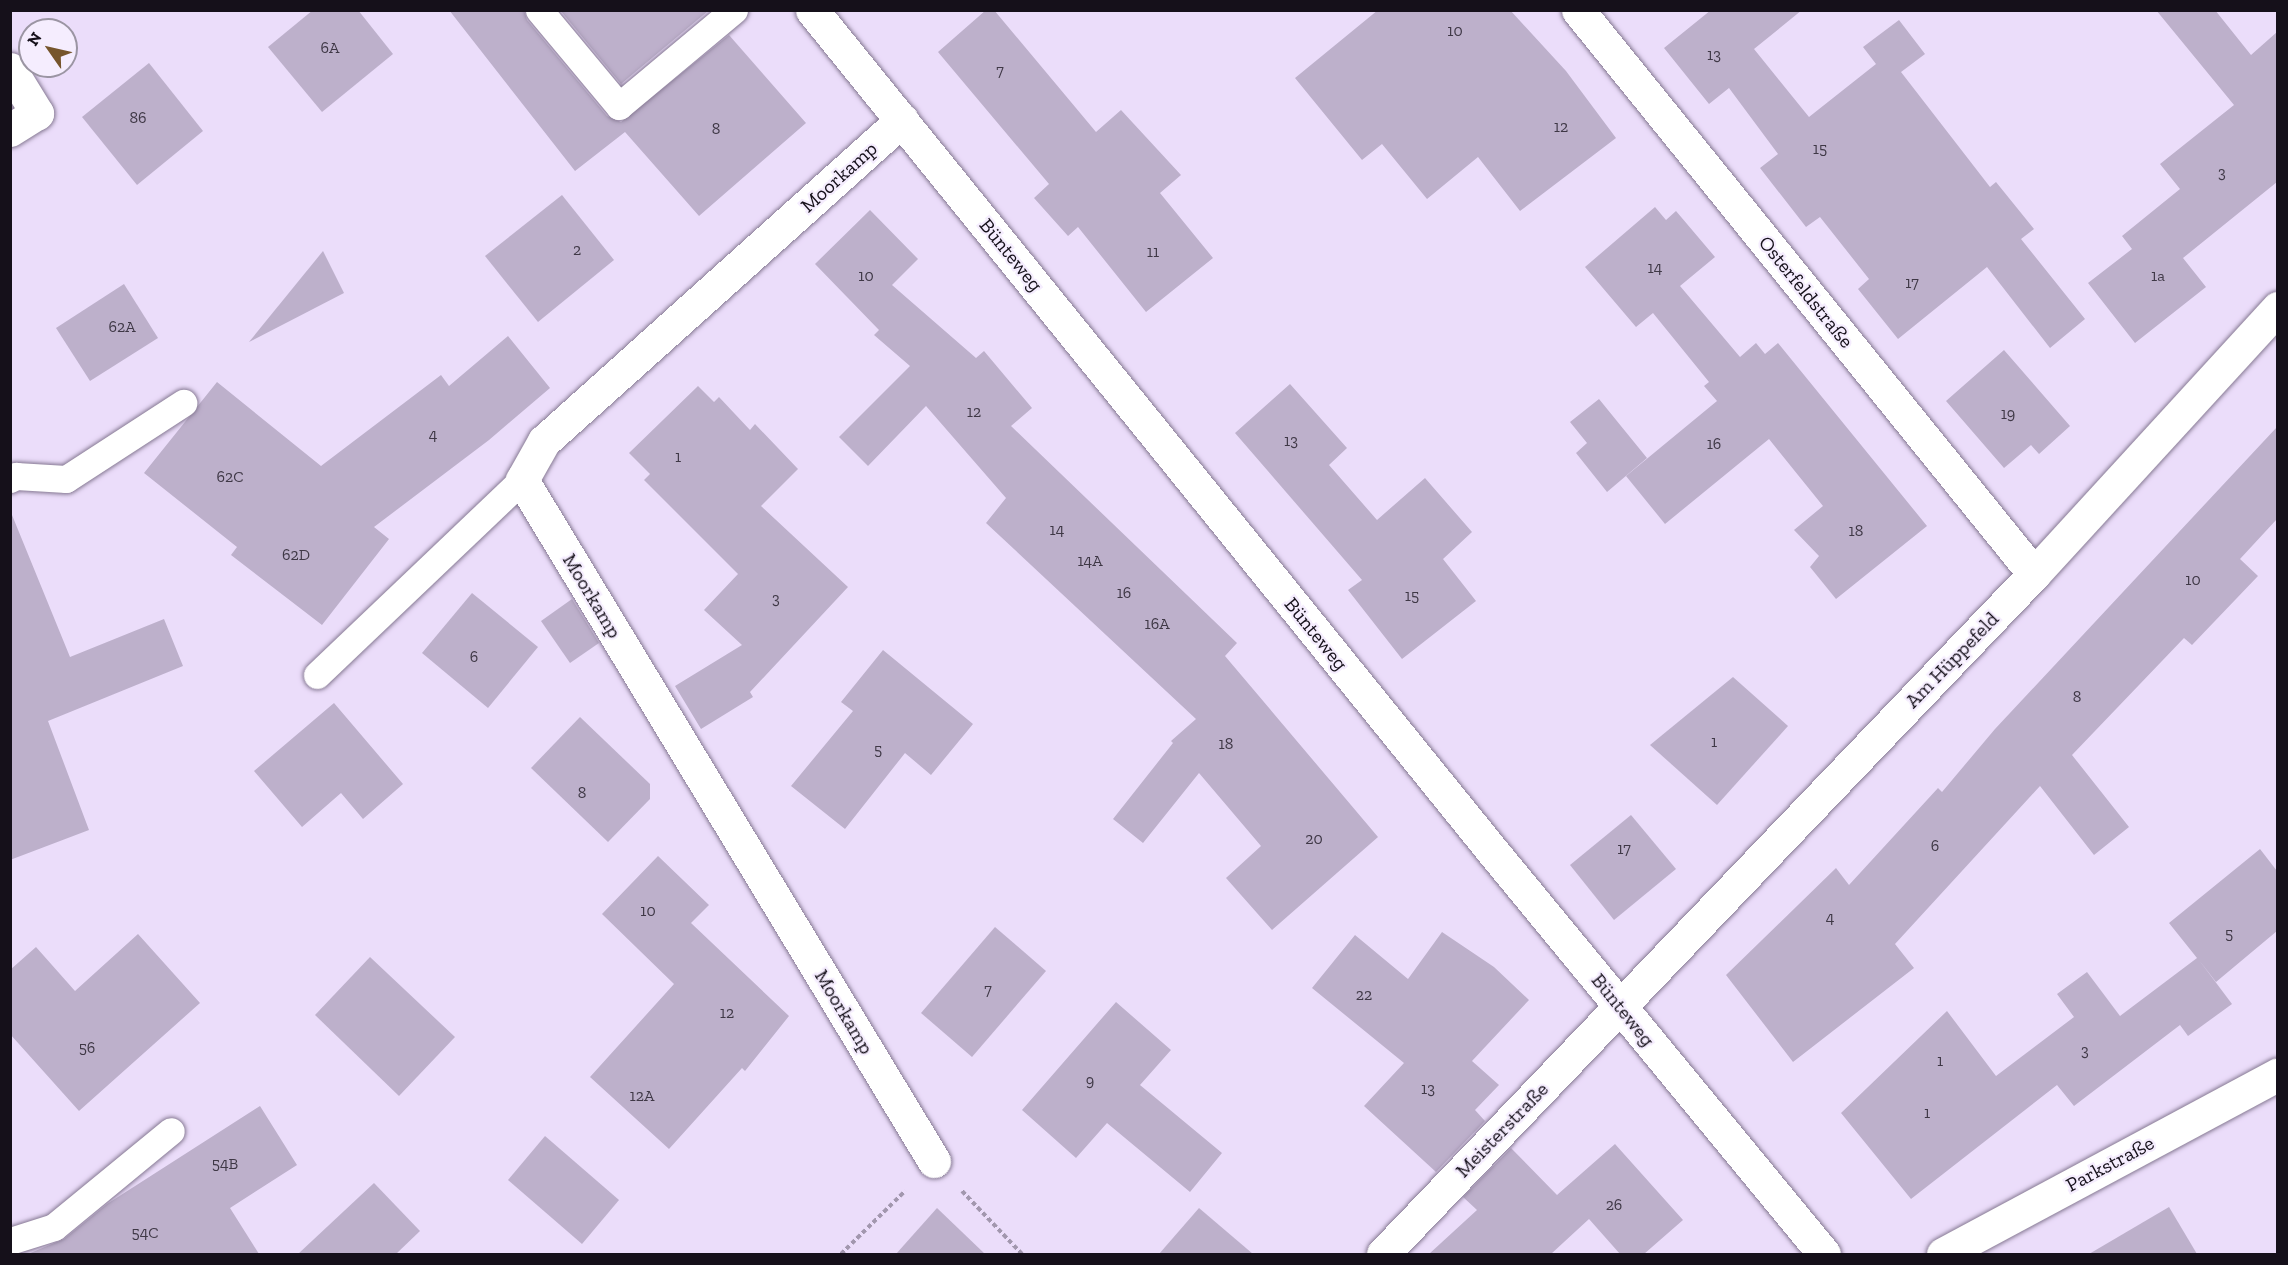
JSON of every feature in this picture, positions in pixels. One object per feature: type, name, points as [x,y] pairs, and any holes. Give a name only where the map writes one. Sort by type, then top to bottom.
[{"type":"street","name":"Bünteweg","points":[[812,10],[1824,1254]]},
{"type":"street","name":"Osterfeldstraße","points":[[1578,10],[2034,574]]},
{"type":"street","points":[[10,69],[37,114],[10,130]]},
{"type":"street","name":"Moorkamp","points":[[902,120],[544,441],[522,480],[934,1161]]},
{"type":"street","name":"Am Hüppefeld","points":[[1620,1006],[2034,574],[2277,308]]},
{"type":"street","name":"Meisterstraße","points":[[1383,1254],[1620,1006]]},
{"type":"street","name":"Parkstraße","points":[[1943,1254],[2277,1074]]},
{"type":"lane","points":[[539,10],[619,106],[734,10]]},
{"type":"lane","points":[[10,479],[16,476],[66,479],[183,403]]},
{"type":"lane","points":[[317,675],[522,480]]},
{"type":"lane","points":[[10,1241],[54,1227],[171,1131]]},
{"type":"path","points":[[842,1254],[934,1161],[1022,1254]]},
{"type":"building","points":[[313,10],[358,10],[393,54],[322,112],[268,47]]},
{"type":"building","points":[[449,10],[524,10],[527,20],[607,116],[621,122],[729,35],[806,123],[699,216],[625,132],[575,171]]},
{"type":"building","points":[[560,10],[708,10],[708,11],[621,84]]},
{"type":"building","points":[[986,10],[994,10],[1096,132],[1121,110],[1181,175],[1160,193],[1213,258],[1146,312],[1078,227],[1068,236],[1034,198],[1049,184],[938,52]]},
{"type":"building","points":[[1378,10],[1510,10],[1566,71],[1616,138],[1520,211],[1478,157],[1427,199],[1382,144],[1362,160],[1295,78]]},
{"type":"building","points":[[1711,10],[1802,10],[1754,49],[1809,117],[1876,64],[1863,47],[1899,20],[1925,54],[1901,72],[1990,187],[1996,182],[2034,229],[2021,239],[2085,319],[2050,348],[1987,267],[1898,339],[1858,289],[1869,279],[1820,217],[1806,227],[1760,168],[1778,154],[1729,88],[1709,104],[1664,48]]},
{"type":"building","points":[[2156,10],[2215,10],[2251,55],[2277,32],[2277,182],[2183,258],[2206,287],[2135,343],[2088,283],[2132,249],[2122,236],[2180,189],[2160,164],[2234,105]]},
{"type":"building","points":[[149,63],[203,131],[137,185],[82,117]]},
{"type":"building","points":[[562,195],[614,260],[538,322],[485,256]]},
{"type":"building","points":[[1655,207],[1666,220],[1676,211],[1715,257],[1680,286],[1740,357],[1756,343],[1765,354],[1778,343],[1927,526],[1836,599],[1810,567],[1819,556],[1794,530],[1823,506],[1769,439],[1665,524],[1626,476],[1717,401],[1704,386],[1709,382],[1653,313],[1636,327],[1585,267]]},
{"type":"building","points":[[870,210],[918,259],[892,285],[976,358],[984,351],[1032,408],[1011,426],[1237,643],[1225,656],[1378,837],[1272,930],[1226,878],[1261,846],[1199,773],[1143,843],[1113,819],[1173,743],[1171,741],[1196,719],[986,523],[1006,498],[926,406],[868,466],[839,437],[910,366],[874,335],[879,330],[815,264]]},
{"type":"building","points":[[323,251],[344,293],[249,342]]},
{"type":"building","points":[[124,284],[158,338],[90,381],[56,328]]},
{"type":"building","points":[[508,336],[550,388],[489,440],[374,527],[389,539],[322,625],[231,555],[237,547],[144,473],[217,382],[321,466],[441,375],[449,386]]},
{"type":"building","points":[[2004,350],[2070,426],[2039,454],[2031,445],[2004,468],[1946,401]]},
{"type":"building","points":[[1290,384],[1347,448],[1329,465],[1377,520],[1425,478],[1472,532],[1443,559],[1476,601],[1402,659],[1348,590],[1362,580],[1235,433]]},
{"type":"building","points":[[698,386],[714,402],[719,397],[750,430],[755,424],[798,469],[761,506],[848,587],[750,692],[753,697],[701,729],[675,686],[742,645],[704,610],[738,574],[644,480],[650,474],[629,453]]},
{"type":"building","points":[[1599,399],[1647,458],[1607,492],[1576,453],[1587,443],[1570,422]]},
{"type":"building","points":[[2277,427],[2277,519],[2240,559],[2258,576],[2192,645],[2184,638],[2072,755],[2129,827],[2094,855],[2040,786],[1895,944],[1914,968],[1793,1062],[1726,975],[1836,868],[1849,885],[1938,788],[1942,792],[1995,729]]},
{"type":"building","points":[[12,515],[70,657],[164,619],[183,666],[48,721],[89,830],[10,860]]},
{"type":"building","points":[[472,593],[538,647],[488,708],[422,653]]},
{"type":"building","points":[[572,599],[599,643],[570,663],[541,621]]},
{"type":"building","points":[[883,650],[973,724],[931,775],[905,753],[845,829],[791,786],[853,711],[841,702]]},
{"type":"building","points":[[1733,677],[1788,726],[1717,805],[1650,745]]},
{"type":"building","points":[[334,703],[403,784],[363,819],[341,793],[302,827],[254,771]]},
{"type":"building","points":[[580,717],[650,784],[650,799],[608,842],[531,768]]},
{"type":"building","points":[[1631,815],[1676,869],[1614,920],[1570,865]]},
{"type":"building","points":[[2260,849],[2277,871],[2277,931],[2216,982],[2199,960],[2232,1004],[2188,1036],[2180,1025],[2074,1106],[2057,1085],[1911,1199],[1841,1113],[1947,1011],[1996,1076],[2074,1017],[2057,994],[2087,972],[2120,1016],[2197,958],[2169,923]]},
{"type":"building","points":[[658,856],[709,905],[691,923],[789,1016],[745,1071],[742,1068],[669,1149],[590,1077],[674,984],[602,914]]},
{"type":"building","points":[[995,927],[1046,971],[972,1057],[921,1013]]},
{"type":"building","points":[[1442,932],[1494,967],[1529,1000],[1472,1061],[1499,1085],[1475,1110],[1485,1121],[1436,1172],[1364,1106],[1404,1063],[1312,988],[1355,935],[1408,979]]},
{"type":"building","points":[[138,934],[200,1003],[79,1111],[10,1034],[10,970],[36,947],[75,991]]},
{"type":"building","points":[[370,957],[455,1037],[399,1096],[315,1015]]},
{"type":"building","points":[[1116,1002],[1171,1050],[1140,1085],[1222,1153],[1190,1192],[1107,1123],[1076,1158],[1022,1110]]},
{"type":"building","points":[[260,1106],[297,1165],[230,1208],[259,1254],[28,1254],[64,1239],[107,1204]]},
{"type":"building","points":[[545,1136],[619,1200],[582,1244],[508,1180]]},
{"type":"building","points":[[1615,1144],[1683,1220],[1644,1254],[1620,1254],[1589,1219],[1551,1254],[1429,1254],[1477,1210],[1463,1197],[1511,1148],[1557,1195]]},
{"type":"building","points":[[374,1183],[420,1231],[396,1254],[298,1254]]},
{"type":"building","points":[[2169,1207],[2197,1254],[2089,1254]]},
{"type":"building","points":[[937,1208],[985,1254],[896,1254]]},
{"type":"building","points":[[1199,1208],[1253,1254],[1159,1254]]}]
